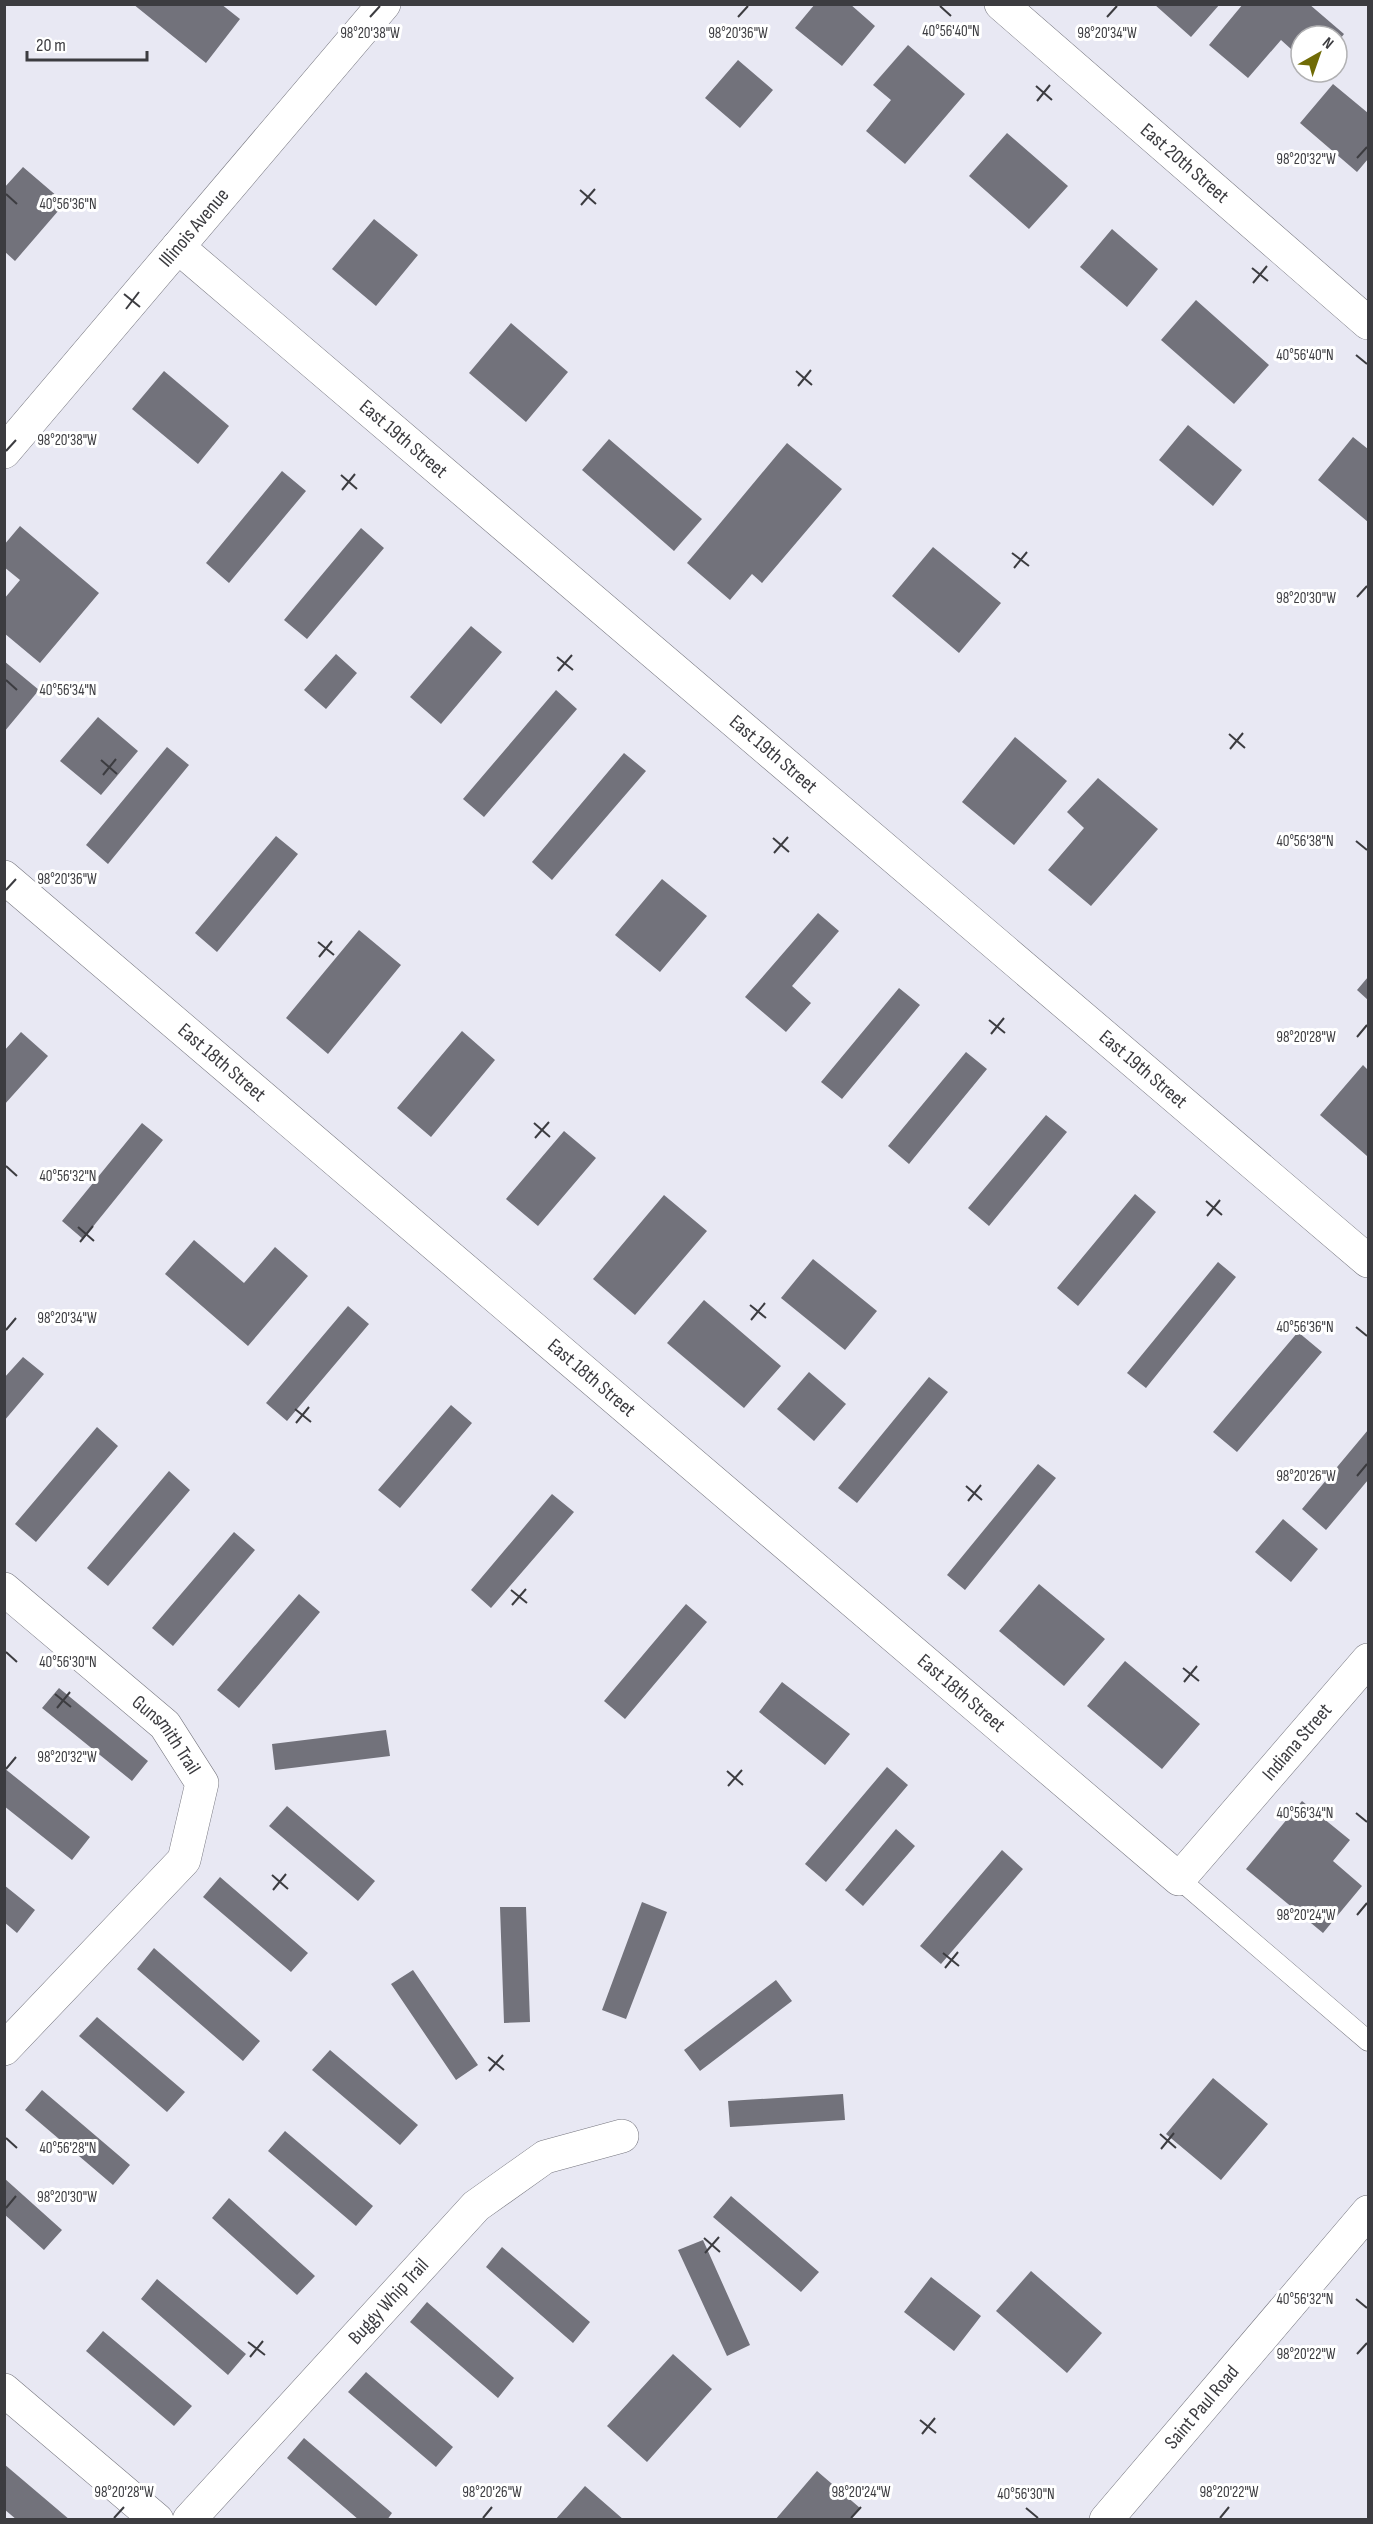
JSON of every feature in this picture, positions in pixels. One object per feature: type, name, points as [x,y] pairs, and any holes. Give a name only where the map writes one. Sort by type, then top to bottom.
[{"type":"street","name":"Illinois Avenue","points":[[4,452],[384,4]]},
{"type":"street","name":"East 20th Street","points":[[1001,4],[1368,323]]},
{"type":"street","name":"East 19th Street","points":[[178,247],[1368,1261]]},
{"type":"street","name":"East 18th Street","points":[[4,877],[1179,1879]]},
{"type":"street","name":"Gunsmith Trail","points":[[4,1589],[165,1725],[202,1783],[184,1860],[4,2049]]},
{"type":"street","name":"Indiana Street","points":[[1179,1879],[1368,1660]]},
{"type":"street","name":"Buggy Whip Trail","points":[[189,2520],[476,2206],[545,2157],[622,2136]]},
{"type":"street","name":"Saint Paul Road","points":[[1106,2520],[1368,2212]]},
{"type":"street","points":[[4,2390],[157,2520]]},
{"type":"lane","points":[[1179,1879],[1368,2041]]},
{"type":"building","points":[[133,4],[221,4],[240,19],[206,63]]},
{"type":"building","points":[[815,4],[850,4],[875,26],[842,66],[795,28]]},
{"type":"building","points":[[1154,4],[1220,4],[1191,37]]},
{"type":"building","points":[[1243,4],[1309,4],[1332,24],[1289,24],[1289,47],[1281,40],[1248,78],[1209,45]]},
{"type":"building","points":[[908,45],[965,94],[905,164],[866,131],[891,100],[873,85]]},
{"type":"building","points":[[738,60],[773,90],[740,128],[705,98]]},
{"type":"building","points":[[1333,84],[1368,113],[1368,159],[1357,172],[1300,123]]},
{"type":"building","points":[[1007,133],[1068,186],[1029,229],[969,176]]},
{"type":"building","points":[[23,167],[65,203],[15,261],[4,251],[4,188]]},
{"type":"building","points":[[374,219],[418,255],[376,306],[332,269]]},
{"type":"building","points":[[1112,229],[1158,269],[1127,307],[1080,267]]},
{"type":"building","points":[[1196,300],[1269,365],[1234,404],[1161,340]]},
{"type":"building","points":[[511,323],[568,372],[526,422],[469,373]]},
{"type":"building","points":[[164,371],[229,426],[198,464],[132,409]]},
{"type":"building","points":[[1188,425],[1242,470],[1213,506],[1159,460]]},
{"type":"building","points":[[1353,437],[1368,449],[1368,522],[1318,480]]},
{"type":"building","points":[[609,439],[702,519],[674,551],[582,470]]},
{"type":"building","points":[[787,443],[842,489],[762,583],[752,574],[730,600],[687,563]]},
{"type":"building","points":[[282,471],[306,491],[229,583],[206,563]]},
{"type":"building","points":[[20,526],[99,593],[40,663],[4,633],[4,599],[20,580],[4,567],[4,545]]},
{"type":"building","points":[[361,528],[384,548],[307,639],[284,620]]},
{"type":"building","points":[[933,547],[1001,603],[959,653],[892,596]]},
{"type":"building","points":[[471,626],[502,652],[441,724],[410,697]]},
{"type":"building","points":[[336,654],[357,673],[326,709],[304,690]]},
{"type":"building","points":[[4,661],[39,690],[4,732]]},
{"type":"building","points":[[556,690],[577,709],[484,817],[463,799]]},
{"type":"building","points":[[98,717],[138,751],[101,795],[60,761]]},
{"type":"building","points":[[1015,737],[1067,781],[1014,845],[962,802]]},
{"type":"building","points":[[167,747],[189,765],[108,864],[86,845]]},
{"type":"building","points":[[624,753],[646,771],[552,880],[532,862]]},
{"type":"building","points":[[1098,778],[1158,829],[1091,906],[1048,870],[1084,828],[1067,812]]},
{"type":"building","points":[[276,836],[298,854],[217,952],[195,933]]},
{"type":"building","points":[[662,879],[707,916],[660,972],[615,935]]},
{"type":"building","points":[[818,913],[839,931],[792,986],[811,1003],[786,1032],[745,997]]},
{"type":"building","points":[[359,930],[401,965],[328,1054],[286,1018]]},
{"type":"building","points":[[1368,977],[1368,1000],[1357,990]]},
{"type":"building","points":[[899,988],[920,1005],[842,1099],[821,1082]]},
{"type":"building","points":[[462,1031],[495,1060],[431,1137],[397,1108]]},
{"type":"building","points":[[21,1032],[48,1056],[4,1105],[4,1051]]},
{"type":"building","points":[[966,1052],[987,1069],[909,1164],[888,1146]]},
{"type":"building","points":[[1363,1065],[1368,1070],[1367,1156],[1320,1115]]},
{"type":"building","points":[[1046,1115],[1067,1132],[989,1226],[968,1208]]},
{"type":"building","points":[[142,1123],[163,1140],[83,1239],[62,1221]]},
{"type":"building","points":[[564,1131],[596,1158],[538,1226],[506,1199]]},
{"type":"building","points":[[1135,1194],[1156,1212],[1078,1306],[1057,1288]]},
{"type":"building","points":[[664,1195],[707,1231],[635,1315],[593,1279]]},
{"type":"building","points":[[194,1240],[244,1283],[275,1247],[308,1276],[248,1346],[165,1274]]},
{"type":"building","points":[[813,1259],[877,1311],[845,1350],[781,1298]]},
{"type":"building","points":[[1218,1262],[1236,1277],[1146,1388],[1127,1373]]},
{"type":"building","points":[[704,1300],[781,1366],[744,1408],[667,1343]]},
{"type":"building","points":[[348,1306],[369,1324],[287,1421],[266,1403]]},
{"type":"building","points":[[1298,1332],[1322,1352],[1237,1452],[1213,1432]]},
{"type":"building","points":[[23,1357],[44,1374],[4,1421],[4,1378]]},
{"type":"building","points":[[809,1372],[846,1404],[814,1441],[777,1409]]},
{"type":"building","points":[[929,1377],[948,1392],[857,1503],[838,1488]]},
{"type":"building","points":[[451,1405],[472,1423],[400,1508],[378,1490]]},
{"type":"building","points":[[97,1427],[118,1446],[36,1542],[15,1524]]},
{"type":"building","points":[[1368,1430],[1368,1480],[1326,1530],[1302,1509]]},
{"type":"building","points":[[1038,1464],[1056,1478],[965,1590],[947,1575]]},
{"type":"building","points":[[169,1471],[190,1490],[108,1586],[87,1568]]},
{"type":"building","points":[[552,1494],[574,1512],[491,1608],[471,1590]]},
{"type":"building","points":[[1283,1519],[1318,1549],[1291,1582],[1255,1552]]},
{"type":"building","points":[[234,1532],[255,1550],[173,1646],[152,1628]]},
{"type":"building","points":[[1039,1584],[1105,1639],[1064,1686],[999,1631]]},
{"type":"building","points":[[299,1594],[320,1612],[239,1708],[217,1690]]},
{"type":"building","points":[[686,1604],[707,1622],[625,1719],[604,1701]]},
{"type":"building","points":[[1125,1661],[1200,1724],[1162,1769],[1087,1706]]},
{"type":"building","points":[[782,1682],[850,1734],[825,1765],[759,1712]]},
{"type":"building","points":[[59,1688],[148,1761],[132,1781],[42,1708]]},
{"type":"building","points":[[386,1730],[390,1756],[275,1770],[272,1744]]},
{"type":"building","points":[[887,1767],[908,1785],[826,1882],[805,1864]]},
{"type":"building","points":[[4,1768],[90,1837],[72,1860],[4,1806]]},
{"type":"building","points":[[1302,1801],[1350,1840],[1333,1861],[1362,1886],[1323,1933],[1246,1869]]},
{"type":"building","points":[[287,1806],[375,1881],[358,1901],[269,1826]]},
{"type":"building","points":[[896,1829],[915,1846],[863,1906],[845,1890]]},
{"type":"building","points":[[1002,1850],[1023,1869],[941,1964],[920,1946]]},
{"type":"building","points":[[220,1877],[308,1953],[291,1972],[203,1897]]},
{"type":"building","points":[[4,1885],[35,1910],[17,1933],[4,1922]]},
{"type":"building","points":[[642,1902],[667,1912],[626,2019],[602,2010]]},
{"type":"building","points":[[500,1907],[526,1907],[530,2022],[504,2023]]},
{"type":"building","points":[[154,1948],[260,2041],[243,2061],[137,1969]]},
{"type":"building","points":[[413,1970],[478,2065],[456,2080],[391,1984]]},
{"type":"building","points":[[776,1980],[792,2001],[700,2071],[684,2050]]},
{"type":"building","points":[[97,2017],[185,2092],[167,2112],[79,2036]]},
{"type":"building","points":[[330,2050],[418,2125],[400,2145],[312,2070]]},
{"type":"building","points":[[1213,2078],[1268,2124],[1221,2180],[1166,2134]]},
{"type":"building","points":[[42,2090],[130,2165],[113,2185],[25,2110]]},
{"type":"building","points":[[843,2094],[845,2120],[730,2127],[728,2101]]},
{"type":"building","points":[[285,2131],[373,2206],[356,2226],[268,2151]]},
{"type":"building","points":[[4,2178],[62,2230],[44,2250],[4,2214]]},
{"type":"building","points":[[731,2196],[819,2272],[801,2292],[713,2217]]},
{"type":"building","points":[[229,2198],[315,2276],[297,2295],[212,2218]]},
{"type":"building","points":[[703,2240],[750,2345],[727,2356],[678,2250]]},
{"type":"building","points":[[502,2247],[590,2322],[573,2343],[486,2267]]},
{"type":"building","points":[[1031,2271],[1102,2333],[1067,2373],[996,2311]]},
{"type":"building","points":[[931,2277],[981,2316],[954,2351],[904,2312]]},
{"type":"building","points":[[157,2279],[246,2354],[228,2375],[141,2299]]},
{"type":"building","points":[[427,2302],[514,2378],[498,2398],[410,2322]]},
{"type":"building","points":[[103,2331],[192,2406],[174,2426],[86,2351]]},
{"type":"building","points":[[673,2354],[712,2389],[647,2462],[607,2426]]},
{"type":"building","points":[[366,2372],[453,2447],[436,2467],[348,2392]]},
{"type":"building","points":[[304,2438],[392,2513],[387,2520],[359,2520],[287,2458]]},
{"type":"building","points":[[4,2464],[70,2520],[17,2520],[4,2509]]},
{"type":"building","points":[[817,2471],[860,2508],[850,2520],[775,2520]]},
{"type":"building","points":[[585,2486],[624,2520],[555,2520]]}]
